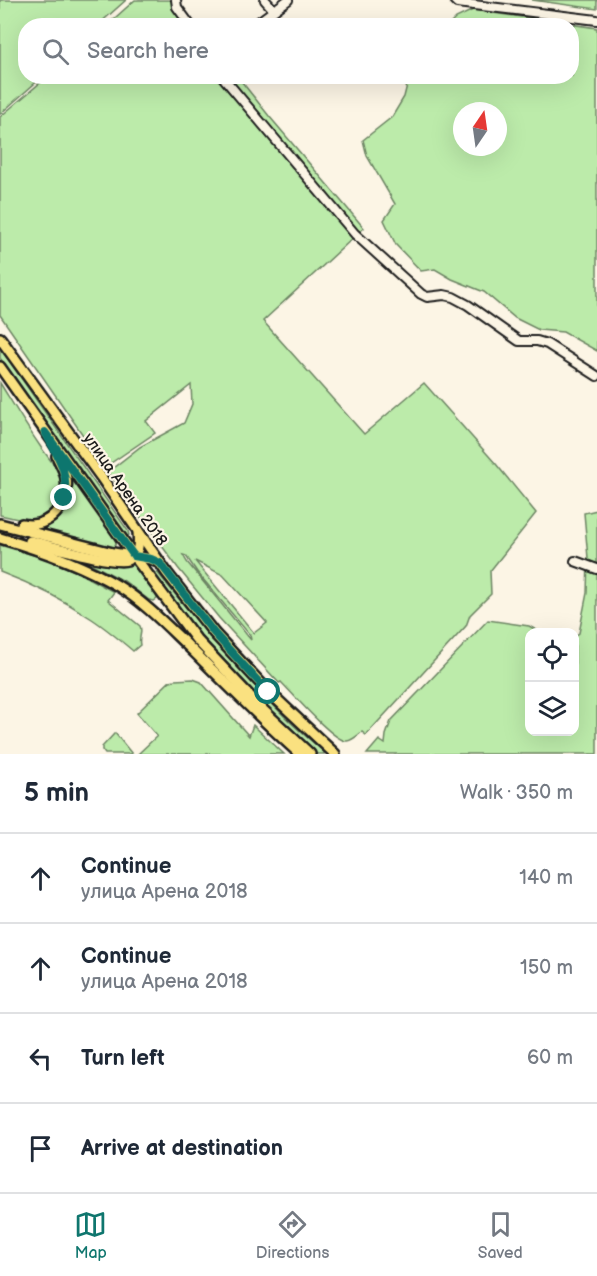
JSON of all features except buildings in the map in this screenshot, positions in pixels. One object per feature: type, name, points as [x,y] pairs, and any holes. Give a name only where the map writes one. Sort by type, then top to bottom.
[{"type":"main road","name":"улица Арена 2018","points":[[0,338],[160,563],[207,624],[268,692],[335,754]]},
{"type":"main road","name":"улица Арена 2018","points":[[0,367],[196,639],[263,710],[310,754]]},
{"type":"main road","points":[[0,521],[28,525],[39,524],[48,520],[61,507],[66,489],[66,477],[45,432]]},
{"type":"main road","points":[[0,521],[113,553],[151,559],[160,563]]},
{"type":"main road","points":[[0,537],[36,542],[107,560],[127,561],[138,550],[138,532]]},
{"type":"main road","points":[[0,537],[74,563],[134,597],[300,754]]},
{"type":"street","points":[[176,0],[177,7],[185,18]]},
{"type":"street","points":[[265,0],[274,10]]},
{"type":"street","points":[[264,18],[288,0]]},
{"type":"street","points":[[454,0],[458,3],[597,20]]},
{"type":"street","points":[[229,84],[355,234],[421,294],[427,297],[444,295],[453,297],[519,341],[537,341],[547,344],[597,376]]},
{"type":"street","points":[[575,561],[597,568]]},
{"type":"green space","points":[[0,0],[126,0],[106,18],[18,18],[18,84],[34,84],[0,114]]},
{"type":"green space","points":[[135,0],[175,0],[188,18],[115,18]]},
{"type":"green space","points":[[532,0],[597,0],[597,9]]},
{"type":"green space","points":[[473,10],[528,18],[456,18]]},
{"type":"green space","points":[[579,25],[597,28],[597,351],[563,332],[539,330],[515,318],[484,292],[452,279],[435,269],[421,271],[396,245],[384,220],[395,204],[367,156],[363,140],[392,117],[404,97],[407,84],[579,84]]},
{"type":"green space","points":[[39,84],[244,84],[364,228],[263,321],[364,434],[424,383],[536,513],[490,571],[491,594],[470,615],[466,626],[366,735],[362,732],[349,741],[341,739],[323,726],[281,682],[279,683],[219,618],[178,568],[108,472],[140,447],[184,423],[192,404],[191,385],[146,421],[155,433],[105,467],[0,315],[0,117]],"holes":[[[183,555],[250,635],[251,640]],[[195,561],[223,575],[267,623],[254,633]]]},
{"type":"green space","points":[[0,348],[128,531],[127,537],[124,537],[0,358]]},
{"type":"green space","points":[[0,383],[58,473],[59,495],[52,509],[40,518],[32,520],[0,515]]},
{"type":"green space","points":[[71,480],[76,481],[115,538],[116,543],[113,549],[46,532],[45,526],[57,517],[66,505]]},
{"type":"green space","points":[[597,510],[597,754],[367,754],[379,740],[385,744],[391,721],[488,620],[533,628],[525,628],[525,736],[579,736],[579,633],[587,593],[588,558],[584,513]]},
{"type":"green space","points":[[0,545],[44,558],[75,571],[114,592],[108,600],[140,626],[140,645],[133,651],[70,605],[0,572]]},
{"type":"green space","points":[[80,558],[132,563],[156,594],[157,599],[149,600],[124,581]]},
{"type":"green space","points":[[153,572],[158,573],[250,681],[324,754],[317,754],[261,702],[209,647],[156,581],[152,575]]},
{"type":"green space","points":[[193,679],[201,682],[249,736],[253,725],[284,754],[138,754],[157,736],[137,713],[170,681]]},
{"type":"green space","points":[[115,733],[132,754],[105,754],[102,747]]},
{"type":"route","points":[[64,498],[66,477],[45,432],[134,556],[160,563],[214,633],[268,692]]}]
